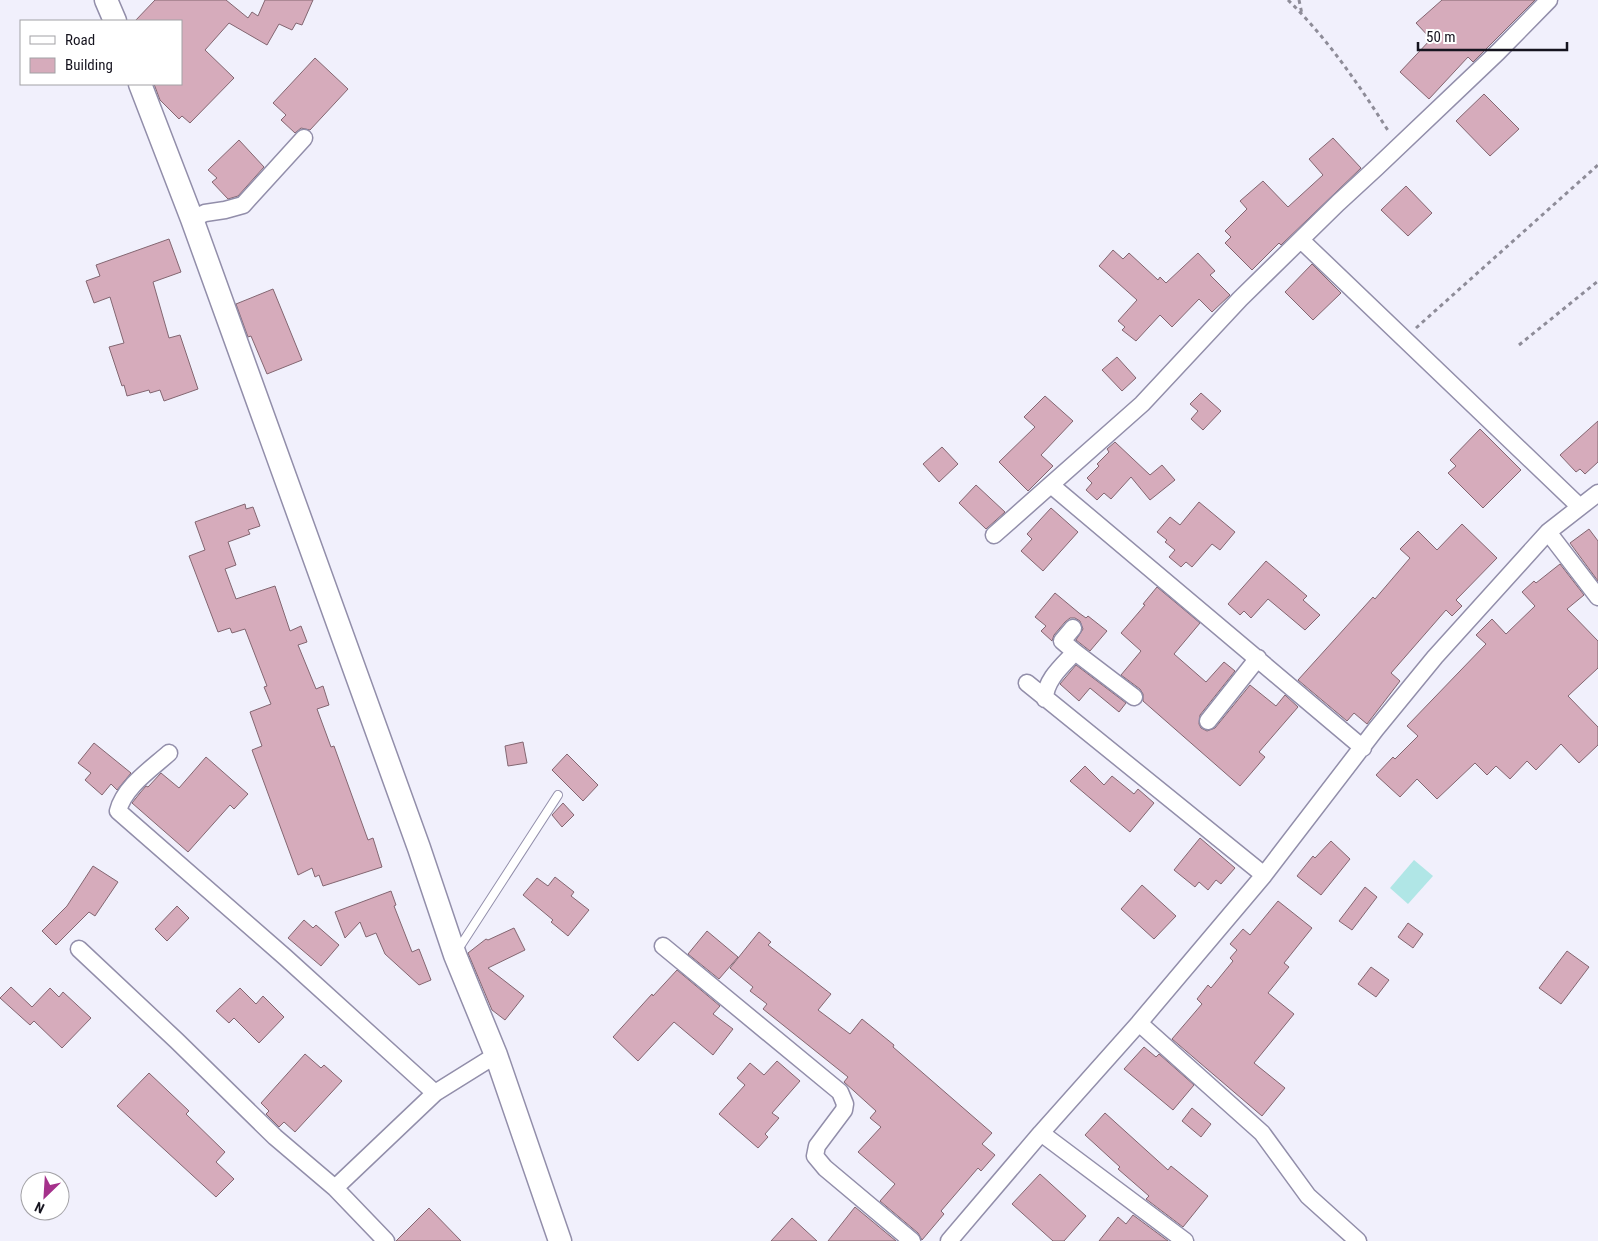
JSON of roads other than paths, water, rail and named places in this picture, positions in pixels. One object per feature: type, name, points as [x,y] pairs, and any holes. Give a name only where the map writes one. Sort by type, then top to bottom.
[{"type":"main road","points":[[106,0],[115,20]]},
{"type":"main road","points":[[140,85],[192,219],[419,848],[455,955],[496,1054],[560,1241]]},
{"type":"street","points":[[994,535],[1142,404],[1240,299],[1549,0]]},
{"type":"street","points":[[192,219],[204,213],[243,205],[304,138]]},
{"type":"street","points":[[1301,240],[1580,507]]},
{"type":"street","points":[[1051,485],[1363,748]]},
{"type":"street","points":[[949,1241],[1041,1133],[1139,1023],[1264,875],[1435,657],[1548,532],[1598,493]]},
{"type":"street","points":[[1548,532],[1598,596]]},
{"type":"street","points":[[1073,628],[1062,642],[1134,697]]},
{"type":"street","points":[[1045,699],[1045,692],[1049,682],[1075,652]]},
{"type":"street","points":[[1208,721],[1258,658]]},
{"type":"street","points":[[1027,683],[1264,875]]},
{"type":"street","points":[[169,753],[131,788],[121,802],[118,811],[285,957],[435,1093]]},
{"type":"street","points":[[662,946],[840,1092],[845,1104],[844,1110],[817,1146],[815,1156],[825,1168],[912,1241]]},
{"type":"street","points":[[79,949],[275,1137],[335,1188],[386,1241]]},
{"type":"street","points":[[1139,1023],[1262,1133],[1308,1196],[1358,1241]]},
{"type":"street","points":[[335,1188],[435,1093],[496,1054]]},
{"type":"street","points":[[1041,1133],[1185,1241]]},
{"type":"lane","points":[[455,955],[558,796]]}]
